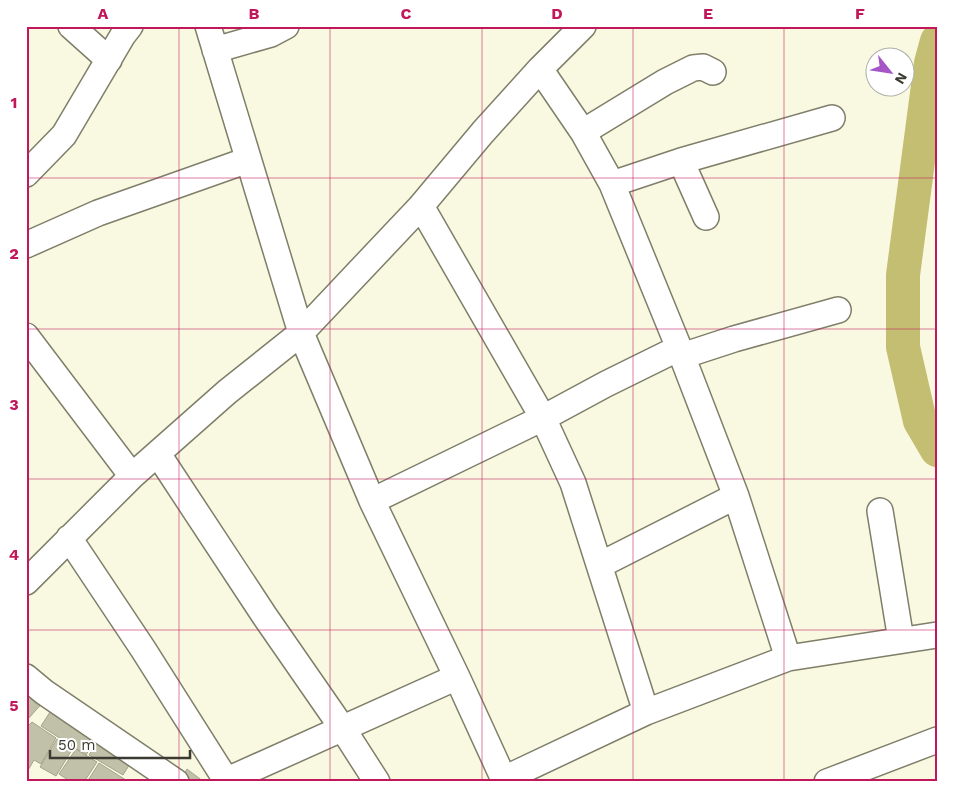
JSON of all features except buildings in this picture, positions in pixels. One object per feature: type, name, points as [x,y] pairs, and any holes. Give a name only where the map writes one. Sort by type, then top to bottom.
[{"type":"street","points":[[71,26],[108,60]]},
{"type":"street","points":[[26,174],[64,135],[130,26]]},
{"type":"street","points":[[208,26],[301,333],[372,501],[457,677],[504,780],[646,712],[788,658],[937,635]]},
{"type":"street","points":[[214,50],[271,34],[286,26]]},
{"type":"street","points":[[26,582],[132,476],[227,392],[301,333],[421,206],[540,68],[583,26]]},
{"type":"street","points":[[583,132],[664,82],[693,68],[703,67],[713,72]]},
{"type":"street","points":[[540,68],[583,132],[612,184],[736,496],[788,658]]},
{"type":"street","points":[[612,184],[681,161],[832,118]]},
{"type":"street","points":[[26,245],[98,213],[248,160]]},
{"type":"street","points":[[681,161],[706,217]]},
{"type":"street","points":[[421,206],[544,418],[573,483],[646,712]]},
{"type":"street","points":[[372,501],[544,418],[606,384],[680,352],[838,310]]},
{"type":"street","points":[[26,336],[132,476]]},
{"type":"street","points":[[158,454],[377,782]]},
{"type":"street","points":[[600,564],[736,496]]},
{"type":"street","points":[[880,512],[901,640]]},
{"type":"street","points":[[69,538],[149,658],[224,781],[457,677]]},
{"type":"street","points":[[26,677],[44,692],[176,782]]},
{"type":"street","points":[[827,782],[937,740]]},
{"type":"waterway","points":[[937,41],[931,63],[903,275],[903,347],[920,421],[937,450]]}]
